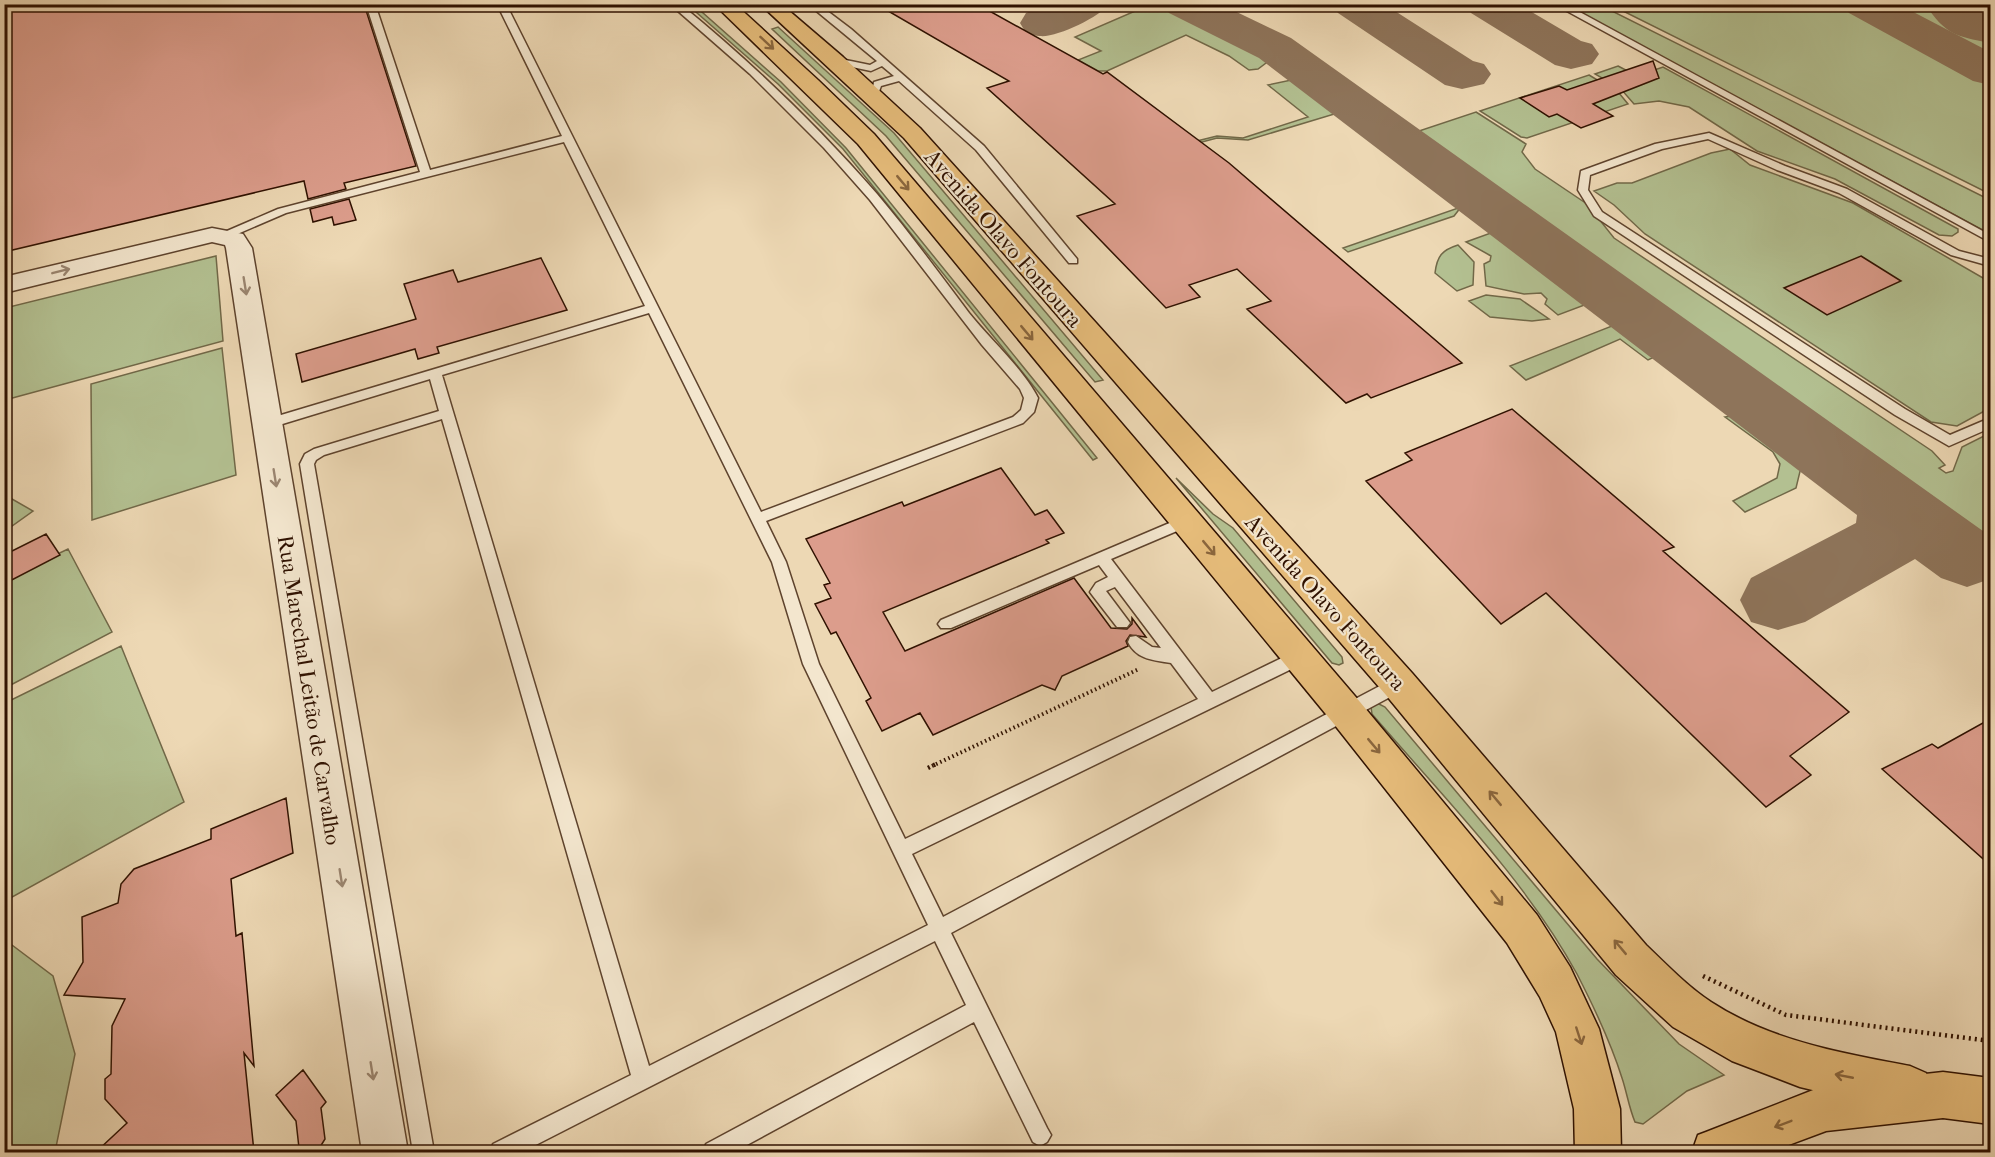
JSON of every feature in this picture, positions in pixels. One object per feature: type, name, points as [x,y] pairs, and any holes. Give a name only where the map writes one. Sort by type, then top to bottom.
[{"type":"main road","name":"Avenida Olavo Fontoura","points":[[723,4],[811,84],[866,139],[1347,713],[1522,929],[1555,982],[1577,1029],[1589,1068],[1597,1109],[1598,1152]]},
{"type":"main road","name":"Avenida Olavo Fontoura","points":[[769,4],[874,95],[912,133],[1399,684],[1631,960],[1695,1017],[1736,1041],[1809,1069],[1943,1095]]},
{"type":"main road","points":[[1117,440],[1132,442],[1152,438],[1167,424]]},
{"type":"main road","points":[[1157,487],[1172,473],[1179,470],[1210,472]]},
{"type":"main road","points":[[1715,1152],[1826,1108],[1943,1095],[1990,1101]]},
{"type":"street","points":[[4,285],[198,237],[224,236]]},
{"type":"street","name":"Rua Marechal Leitão de Carvalho","points":[[224,236],[234,239],[239,248],[385,1152]]},
{"type":"lane","points":[[370,4],[426,174]]},
{"type":"lane","points":[[501,4],[785,576],[811,664],[1040,1135]]},
{"type":"lane","points":[[674,4],[719,40],[807,122],[875,199],[1026,387],[1031,398],[1027,412],[1018,420],[757,519]]},
{"type":"lane","points":[[812,4],[902,77],[980,148],[1073,261]]},
{"type":"lane","points":[[1558,4],[1990,239]]},
{"type":"lane","points":[[836,61],[871,68],[883,62]]},
{"type":"lane","points":[[874,95],[877,84],[902,77]]},
{"type":"lane","points":[[1990,263],[1955,253],[1843,191],[1781,168],[1709,136],[1659,146],[1586,173],[1583,190],[1598,214],[1900,412],[1949,441],[1990,423]]},
{"type":"lane","points":[[224,236],[282,211],[567,138]]},
{"type":"lane","points":[[266,424],[652,308]]},
{"type":"lane","points":[[435,373],[643,1081]]},
{"type":"lane","points":[[423,1152],[308,464],[310,457],[319,452],[447,412]]},
{"type":"lane","points":[[946,624],[1186,521]]},
{"type":"lane","points":[[1101,557],[1172,657],[1210,702]]},
{"type":"lane","points":[[1117,579],[1101,587],[1098,592],[1122,623]]},
{"type":"lane","points":[[1136,642],[1148,653],[1172,657]]},
{"type":"lane","points":[[901,850],[1300,657]]},
{"type":"lane","points":[[501,1152],[939,929],[1399,684]]},
{"type":"lane","points":[[714,1152],[978,1009]]},
{"type":"path","points":[[928,768],[1172,657]]},
{"type":"green space","points":[[688,5],[694,5],[781,82],[846,148],[1097,458],[1093,460],[843,149],[778,84]]},
{"type":"green space","points":[[1149,5],[1162,5],[1250,45],[1270,60],[1258,69],[1249,70],[1229,56],[1186,35],[1107,71],[1098,71],[1078,60],[1101,51],[1075,37]]},
{"type":"green space","points":[[1566,5],[1600,5],[1990,200],[1990,234]]},
{"type":"green space","points":[[1611,5],[1654,10],[1668,5],[1855,5],[1990,76],[1990,194]]},
{"type":"green space","points":[[1873,5],[1978,5],[1990,11],[1990,67]]},
{"type":"green space","points":[[778,27],[894,133],[1103,380],[1095,382],[886,136],[772,29]]},
{"type":"green space","points":[[1618,66],[1637,76],[1663,67],[1958,229],[1958,232],[1952,236],[1939,235],[1835,179],[1757,151],[1689,107],[1659,101],[1634,104],[1621,89],[1595,74]]},
{"type":"green space","points":[[1589,75],[1619,93],[1628,104],[1527,138],[1521,137],[1480,111]]},
{"type":"green space","points":[[1296,79],[1341,112],[1248,140],[1217,138],[1191,145],[1189,143],[1217,136],[1243,138],[1308,117],[1268,85]]},
{"type":"green space","points":[[1476,112],[1526,144],[1522,152],[1535,169],[1587,204],[1614,238],[1932,451],[1945,465],[1939,468],[1946,473],[1953,471],[1962,447],[1990,433],[1990,551],[1413,133]]},
{"type":"green space","points":[[1730,149],[1750,165],[1853,203],[1990,282],[1990,408],[1957,426],[1931,422],[1645,234],[1614,205],[1594,191],[1617,183],[1632,183],[1711,153]]},
{"type":"green space","points":[[1461,207],[1454,216],[1348,252],[1343,248]]},
{"type":"green space","points":[[1499,230],[1595,301],[1558,315],[1545,304],[1547,299],[1541,293],[1524,294],[1486,286],[1484,264],[1490,261],[1491,256],[1466,242]]},
{"type":"green space","points":[[1458,245],[1474,262],[1473,285],[1457,291],[1435,273],[1441,254]]},
{"type":"green space","points":[[216,256],[223,341],[5,400],[5,308]]},
{"type":"green space","points":[[1486,295],[1520,299],[1549,319],[1532,321],[1490,317],[1469,301]]},
{"type":"green space","points":[[1622,322],[1663,353],[1648,360],[1620,339],[1526,380],[1510,366]]},
{"type":"green space","points":[[222,348],[236,475],[92,520],[91,384]]},
{"type":"green space","points":[[1739,415],[1754,420],[1803,459],[1796,488],[1745,512],[1733,501],[1777,478],[1780,464],[1773,452],[1725,417]]},
{"type":"green space","points":[[1176,478],[1213,514],[1233,528],[1342,657],[1343,663],[1339,665],[1332,663]]},
{"type":"green space","points":[[5,495],[33,511],[5,531]]},
{"type":"green space","points":[[68,549],[112,632],[5,688],[5,579]]},
{"type":"green space","points":[[121,646],[184,802],[5,901],[5,703]]},
{"type":"green space","points":[[1377,703],[1385,707],[1597,959],[1679,1044],[1724,1075],[1687,1091],[1643,1124],[1635,1122],[1622,1078],[1596,1012],[1556,939],[1533,905],[1482,840],[1372,714],[1371,707]]},
{"type":"green space","points":[[4,939],[53,976],[75,1054],[55,1152],[5,1152]]},
{"type":"building","points":[[4,4],[364,4],[416,166],[344,183],[346,189],[308,199],[304,181],[4,252]]},
{"type":"building","points":[[876,4],[977,4],[1103,74],[1107,72],[1229,163],[1462,363],[1371,398],[1367,394],[1346,403],[1247,309],[1271,301],[1237,269],[1189,285],[1200,297],[1166,308],[1077,216],[1115,204],[987,88],[1009,81]]},
{"type":"building","points":[[1653,61],[1659,78],[1593,104],[1613,116],[1581,128],[1557,114],[1549,117],[1520,98],[1559,86],[1567,90]]},
{"type":"building","points":[[349,199],[356,220],[334,225],[332,217],[313,222],[310,209]]},
{"type":"building","points":[[1861,256],[1901,281],[1827,315],[1784,288]]},
{"type":"building","points":[[541,258],[567,310],[437,347],[439,353],[418,359],[415,349],[302,382],[296,354],[416,319],[404,284],[453,270],[458,282]]},
{"type":"building","points":[[1512,409],[1674,547],[1663,551],[1849,712],[1790,756],[1811,775],[1766,807],[1546,593],[1501,624],[1366,481],[1412,460],[1405,453]]},
{"type":"building","points":[[1001,468],[1035,515],[1047,510],[1064,533],[1046,540],[1049,543],[883,612],[905,651],[1074,578],[1111,628],[1127,629],[1132,624],[1132,618],[1146,637],[1130,635],[1126,641],[1128,646],[1062,676],[1055,690],[1042,685],[933,735],[920,713],[882,731],[866,701],[871,698],[836,632],[831,634],[815,604],[831,598],[824,585],[830,583],[806,539],[902,502],[904,506]]},
{"type":"building","points":[[46,534],[60,555],[4,584],[4,555]]},
{"type":"building","points":[[1990,719],[1990,865],[1882,769],[1932,744],[1938,748]]},
{"type":"building","points":[[286,798],[293,853],[231,879],[236,936],[242,933],[254,1066],[244,1053],[254,1152],[96,1152],[127,1123],[105,1099],[105,1079],[111,1074],[112,1026],[125,999],[64,995],[83,962],[82,917],[118,903],[121,884],[134,869],[211,839],[211,829]]},
{"type":"building","points":[[303,1070],[326,1102],[321,1108],[325,1139],[317,1152],[299,1148],[296,1121],[276,1095]]},
{"type":"taxiway","points":[[1042,23],[1087,4]]},
{"type":"taxiway","points":[[1184,4],[1275,48],[1967,558]]},
{"type":"taxiway","points":[[1353,4],[1462,75],[1467,74]]},
{"type":"taxiway","points":[[1486,4],[1571,55],[1576,54]]},
{"type":"taxiway","points":[[1864,4],[1990,71]]},
{"type":"taxiway","points":[[1778,600],[1891,538],[1893,532],[1891,519]]},
{"type":"runway","points":[[1979,4],[1990,10]]}]
